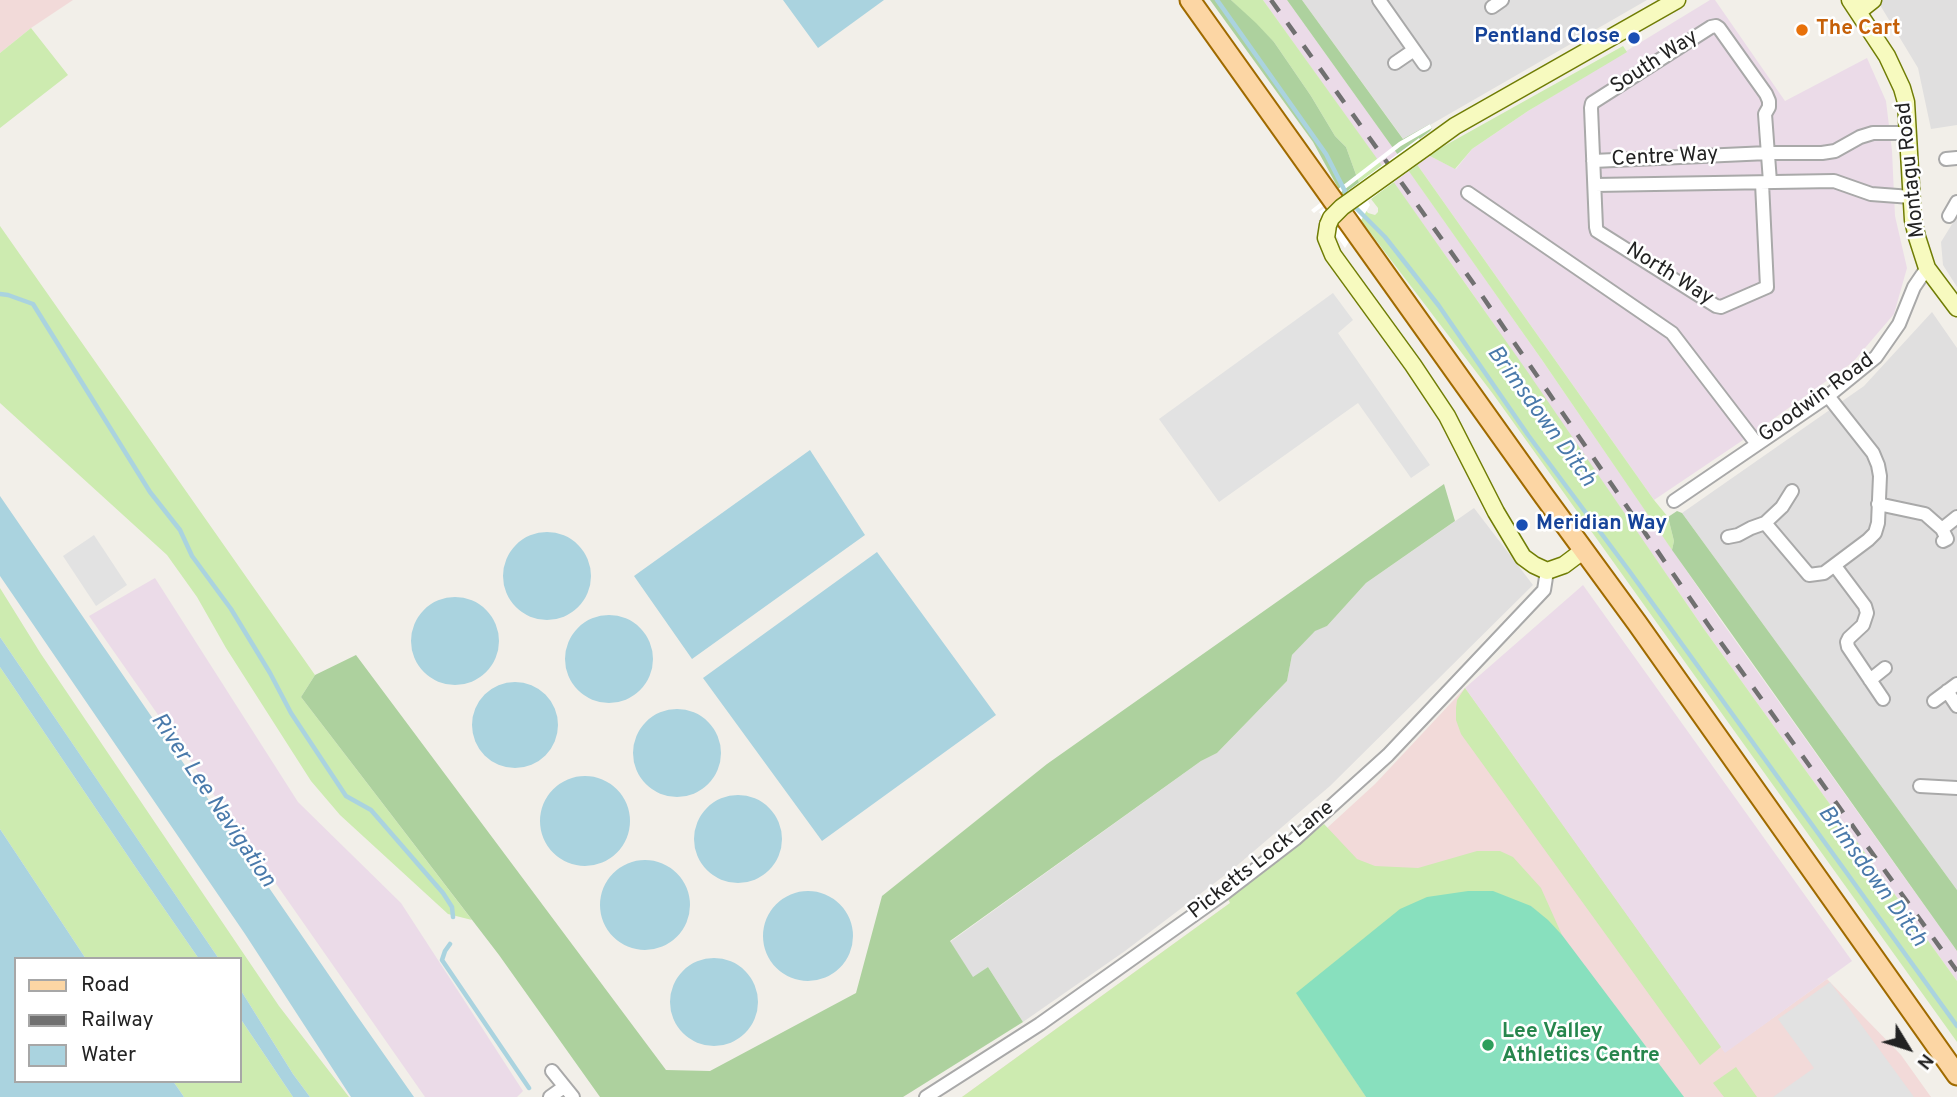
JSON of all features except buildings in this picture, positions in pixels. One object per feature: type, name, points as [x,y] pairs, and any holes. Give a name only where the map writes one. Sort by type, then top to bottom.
[{"type":"main road","points":[[1190,0],[1957,1075]]},
{"type":"street","points":[[1379,0],[1424,64]]},
{"type":"street","points":[[1584,550],[1564,565],[1547,571],[1523,557],[1496,512],[1447,416],[1333,255],[1326,238],[1328,225],[1342,207],[1455,125],[1677,0]]},
{"type":"street","points":[[1855,6],[1873,0]]},
{"type":"street","name":"Montagu Road","points":[[1855,6],[1899,80],[1906,102],[1911,197],[1917,237],[1927,268],[1957,308]]},
{"type":"street","name":"South Way","points":[[1593,161],[1592,103],[1716,26],[1766,94],[1769,107],[1765,114],[1768,153]]},
{"type":"street","points":[[1395,63],[1414,50]]},
{"type":"street","name":"Centre Way","points":[[1908,133],[1873,133],[1835,151],[1822,153],[1593,161],[1595,185],[1834,181],[1871,194],[1911,197]]},
{"type":"street","points":[[1766,182],[1768,153]]},
{"type":"street","name":"North Way","points":[[1595,185],[1597,231],[1721,307],[1766,288],[1766,182]]},
{"type":"street","points":[[1468,193],[1671,333],[1756,444]]},
{"type":"street","points":[[1949,216],[1957,202]]},
{"type":"street","name":"Goodwin Road","points":[[1674,501],[1828,396],[1876,357],[1899,324],[1917,282],[1927,268]]},
{"type":"street","points":[[1765,523],[1810,575],[1824,573],[1835,566],[1875,533],[1878,523],[1878,465],[1873,453],[1828,396]]},
{"type":"street","points":[[1728,537],[1765,523],[1782,507],[1792,491]]},
{"type":"street","points":[[1878,503],[1925,514],[1943,535],[1957,517]]},
{"type":"street","points":[[1835,566],[1865,607],[1866,619],[1849,638],[1848,647],[1883,699]]},
{"type":"street","name":"Picketts Lock Lane","points":[[926,1097],[1040,1024],[1226,892],[1318,819],[1388,755],[1544,590],[1547,571]]},
{"type":"street","points":[[1870,680],[1885,668]]},
{"type":"street","points":[[1934,701],[1952,688],[1957,706]]},
{"type":"street","points":[[1920,786],[1957,788]]},
{"type":"street","points":[[550,1097],[569,1092],[552,1070]]},
{"type":"shaded area","points":[[0,0],[73,0],[0,53]]},
{"type":"shaded area","points":[[1263,0],[1287,0],[1386,138],[1719,618],[1957,951],[1957,981],[1704,629],[1470,290]]},
{"type":"shaded area","points":[[1302,0],[1647,0],[1404,140]]},
{"type":"shaded area","points":[[1710,0],[1715,0],[1785,101],[1867,58],[1886,101],[1895,216],[1907,268],[1894,314],[1853,362],[1654,500],[1416,163],[1428,155],[1456,169],[1472,149],[1528,111]]},
{"type":"shaded area","points":[[1877,0],[1957,0],[1957,125],[1931,129],[1918,68]]},
{"type":"shaded area","points":[[1957,216],[1957,287],[1943,265],[1941,242]]},
{"type":"shaded area","points":[[1333,293],[1353,320],[1338,333],[1430,465],[1411,478],[1358,403],[1219,502],[1159,419]]},
{"type":"shaded area","points":[[1932,312],[1957,348],[1957,890],[1682,513],[1864,386]]},
{"type":"shaded area","points":[[1474,508],[1533,585],[1330,786],[1233,869],[1125,951],[1023,1022],[988,967],[973,978],[950,942],[1201,761],[1217,753],[1287,681],[1292,655],[1315,630],[1327,626],[1366,583]]},
{"type":"shaded area","points":[[94,535],[127,585],[96,606],[63,556]]},
{"type":"shaded area","points":[[155,578],[298,802],[401,903],[523,1091],[517,1097],[425,1097],[89,616]]},
{"type":"shaded area","points":[[1583,585],[1852,961],[1725,1053],[1465,688]]},
{"type":"shaded area","points":[[1465,688],[1725,1052],[1827,979],[1901,1055],[1931,1097],[962,1097],[1230,903],[1327,828],[1375,784]]},
{"type":"shaded area","points":[[1830,982],[1914,1097],[1773,1097],[1814,1068],[1778,1019]]},
{"type":"green space","points":[[1210,0],[1231,0],[1274,42],[1335,136],[1346,147],[1359,183],[1343,197],[1313,142]]},
{"type":"green space","points":[[1231,0],[1263,0],[1383,167],[1359,183],[1346,147],[1335,136],[1274,42]]},
{"type":"green space","points":[[1287,0],[1302,0],[1403,139],[1430,124],[1430,131],[1398,155]]},
{"type":"green space","points":[[31,28],[68,75],[0,128],[0,53]]},
{"type":"green space","points":[[1623,46],[1627,52],[1528,111],[1472,149],[1455,169],[1428,155]]},
{"type":"green space","points":[[1416,163],[1668,517],[1674,541],[1672,550],[1408,170]]},
{"type":"green space","points":[[1393,181],[1704,629],[1957,981],[1957,1042],[1493,394],[1343,197],[1350,189],[1368,213],[1375,215],[1378,208],[1371,199]]},
{"type":"green space","points":[[0,226],[315,675],[301,697],[472,920],[448,914],[340,815],[311,781],[226,648],[197,597],[167,555],[0,403]]},
{"type":"green space","points":[[1444,484],[1455,521],[1366,583],[1327,626],[1315,631],[1292,655],[1287,681],[1217,753],[1201,761],[950,941],[973,977],[988,967],[1023,1022],[903,1097],[600,1097],[499,955],[301,697],[315,675],[356,655],[666,1070],[710,1071],[856,993],[882,896],[1047,764]]},
{"type":"green space","points":[[1677,511],[1682,513],[1957,890],[1957,951],[1672,550],[1674,541],[1668,517]]},
{"type":"green space","points":[[0,588],[41,654],[279,1006],[349,1097],[310,1097],[242,992],[242,957],[218,957],[0,637]]},
{"type":"green space","points":[[0,667],[198,957],[85,957],[0,829]]},
{"type":"green space","points":[[1465,688],[1721,1047],[1700,1065],[1461,734],[1456,720],[1456,708],[1457,700]]},
{"type":"green space","points":[[1324,824],[1357,859],[1375,866],[1418,868],[1477,851],[1500,851],[1513,857],[1541,888],[1562,935],[1531,906],[1297,993],[1366,1097],[962,1097],[1230,903],[1228,899]]},
{"type":"green space","name":"Lee Valley Athletics Centre","points":[[1468,891],[1493,891],[1531,906],[1548,920],[1684,1097],[1366,1097],[1296,993],[1400,909],[1427,897]]},
{"type":"green space","points":[[242,1021],[293,1097],[184,1097],[174,1083],[242,1083]]},
{"type":"green space","points":[[1736,1067],[1757,1097],[1724,1097],[1713,1083]]},
{"type":"water","points":[[783,0],[884,0],[818,48]]},
{"type":"water","points":[[810,450],[865,535],[692,659],[634,576]]},
{"type":"water","points":[[0,496],[414,1097],[351,1097],[245,934],[0,576]]},
{"type":"water","points":[[538,532],[556,532],[572,539],[584,551],[591,567],[591,585],[584,601],[572,613],[556,620],[538,620],[522,613],[510,601],[503,585],[503,567],[510,551],[522,539]]},
{"type":"water","points":[[877,552],[996,715],[822,841],[703,678]]},
{"type":"water","points":[[455,597],[480,604],[492,616],[499,641],[492,666],[480,678],[455,685],[430,678],[418,666],[411,641],[418,616],[430,604]]},
{"type":"water","points":[[609,615],[634,622],[646,634],[653,659],[646,684],[634,696],[609,703],[584,696],[572,684],[565,659],[572,634],[584,622]]},
{"type":"water","points":[[0,637],[218,957],[198,957],[0,667]]},
{"type":"water","points":[[507,682],[523,682],[546,694],[555,708],[558,725],[555,742],[546,756],[523,768],[507,768],[491,761],[479,749],[472,733],[472,717],[479,701],[491,689]]},
{"type":"water","points":[[668,709],[686,709],[702,716],[714,728],[721,744],[721,762],[714,778],[702,790],[686,797],[668,797],[652,790],[640,778],[633,762],[633,744],[640,728],[652,716]]},
{"type":"water","points":[[585,776],[602,780],[617,789],[626,804],[630,821],[626,838],[617,853],[602,862],[585,866],[568,862],[553,853],[544,838],[540,821],[544,804],[553,789],[568,780]]},
{"type":"water","points":[[729,795],[747,795],[763,802],[775,814],[782,830],[782,848],[775,864],[763,876],[747,883],[729,883],[713,876],[701,864],[694,848],[694,830],[701,814],[713,802]]},
{"type":"water","points":[[0,829],[85,957],[14,957],[14,1083],[174,1083],[184,1097],[0,1097]]},
{"type":"water","points":[[645,860],[662,864],[677,873],[686,888],[690,905],[686,922],[677,937],[662,946],[645,950],[628,946],[613,937],[604,922],[600,905],[604,888],[613,873],[628,864]]},
{"type":"water","points":[[808,891],[833,899],[845,911],[853,936],[845,961],[833,973],[808,981],[783,973],[771,961],[763,936],[771,911],[783,899]]},
{"type":"water","points":[[714,958],[739,965],[751,977],[758,1002],[751,1027],[739,1039],[714,1046],[689,1039],[677,1027],[670,1002],[677,977],[689,965]]},
{"type":"water","points":[[242,992],[310,1097],[293,1097],[242,1021]]},
{"type":"pier","points":[[1430,124],[1432,128],[1401,146],[1314,213],[1311,210],[1399,142]]},
{"type":"pier","points":[[1419,138],[1431,155],[1368,201],[1370,205],[1345,248],[1319,212]]},
{"type":"waterway","name":"Brimsdown Ditch","points":[[1217,0],[1326,154],[1348,197]]},
{"type":"waterway","name":"Brimsdown Ditch","points":[[1352,204],[1385,237],[1439,306],[1528,435],[1957,1026]]},
{"type":"waterway","points":[[0,294],[33,304],[150,492],[180,530],[192,556],[231,609],[291,713],[346,796],[371,810],[443,893],[452,907],[453,917]]},
{"type":"waterway","points":[[450,944],[442,960],[529,1088]]},
{"type":"railway","points":[[1271,0],[1476,287],[1709,626],[1957,971]]},
{"type":"place","name":"The Cart","points":[[1802,30]]},
{"type":"place","name":"Pentland Close","points":[[1634,38]]},
{"type":"place","name":"Meridian Way","points":[[1522,525]]},
{"type":"place","name":"Lee Valley Athletics Centre","points":[[1488,1045]]},
{"type":"water label","name":"River Lee Navigation","points":[[212,801]]}]
